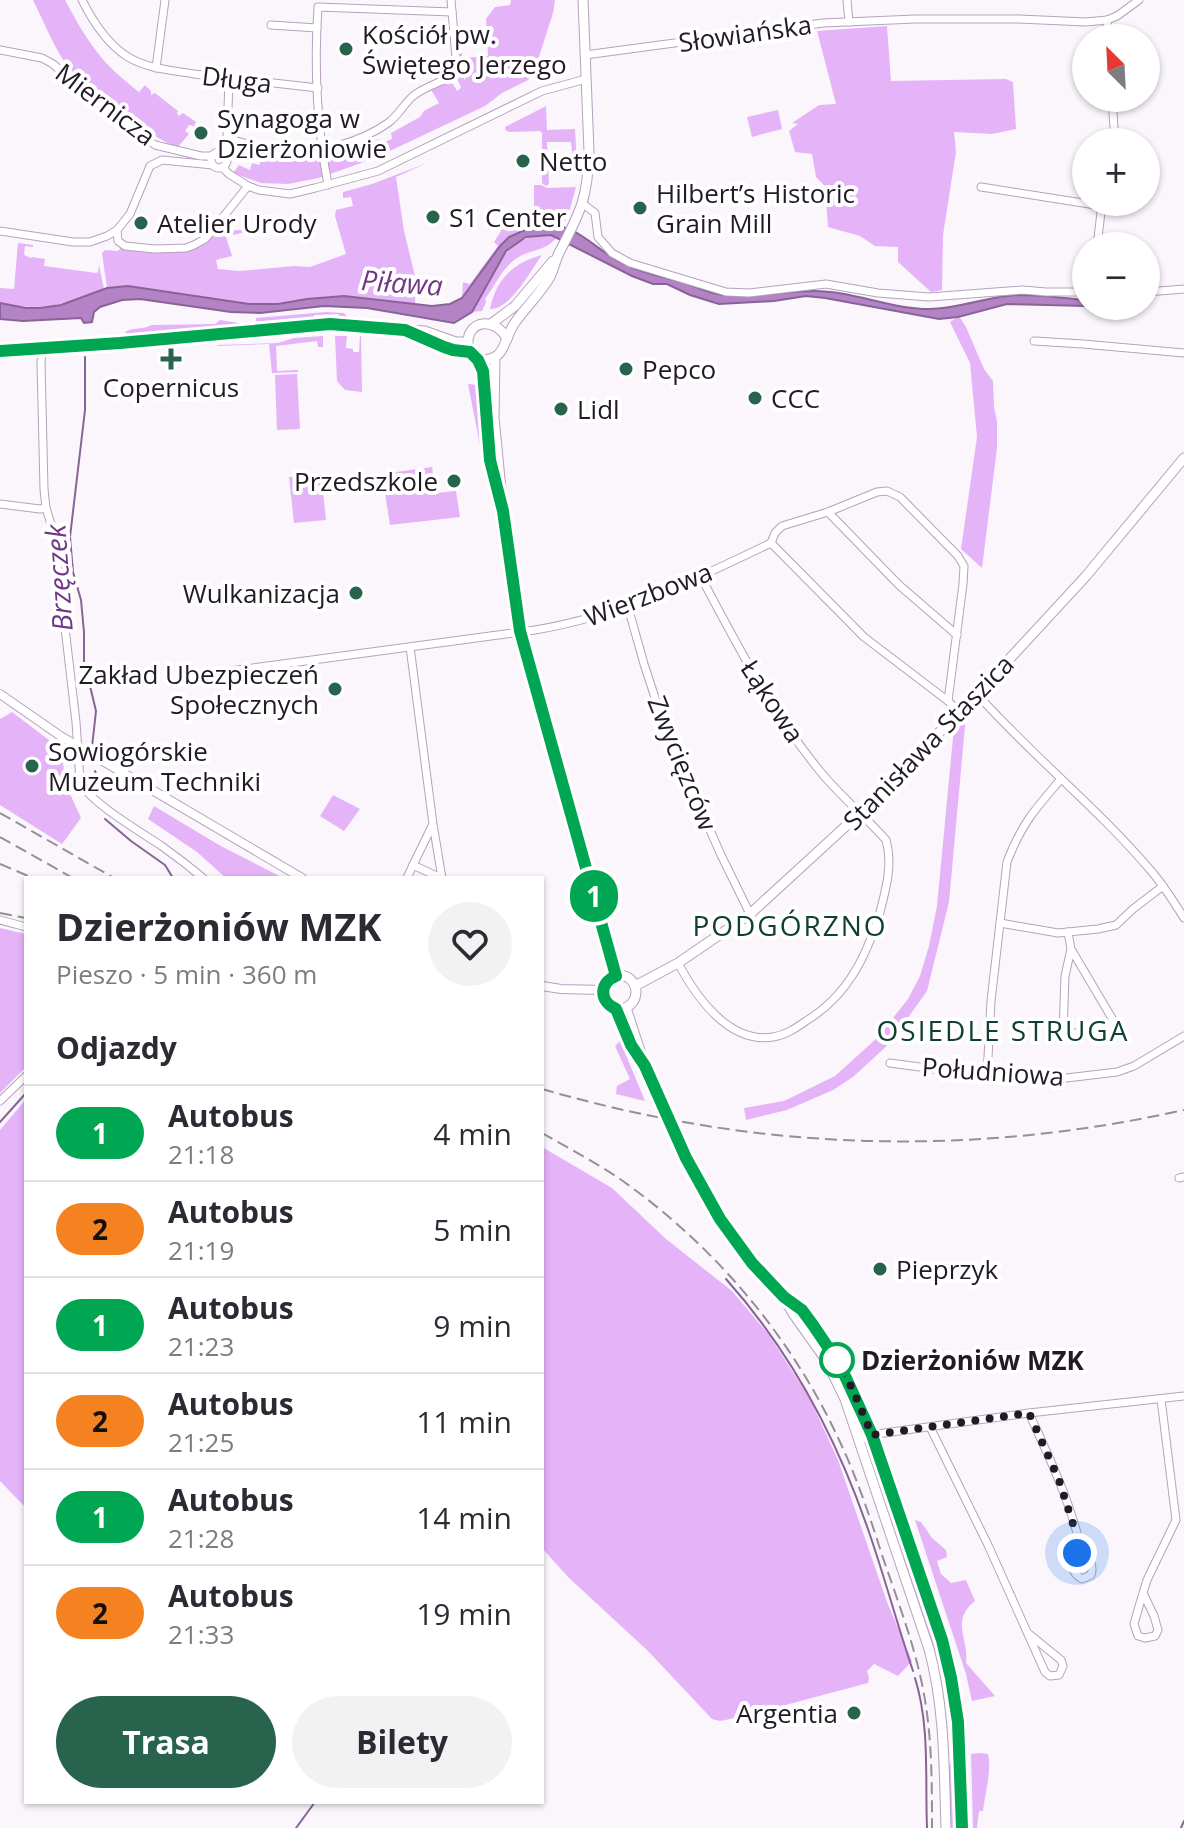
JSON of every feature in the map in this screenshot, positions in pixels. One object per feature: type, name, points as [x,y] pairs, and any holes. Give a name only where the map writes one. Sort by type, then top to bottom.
[{"type":"main road","points":[[491,324],[515,307],[558,255],[583,204],[588,175],[583,0]]},
{"type":"main road","points":[[478,360],[495,357],[503,350],[511,327],[550,277],[558,255]]},
{"type":"main road","points":[[503,511],[490,460],[483,371],[469,346],[472,331],[484,324],[499,327],[507,339]]},
{"type":"main road","points":[[495,357],[494,417],[503,511],[520,631],[616,976]]},
{"type":"main road","name":"Stanisława Staszica","points":[[635,986],[678,963],[750,914],[859,814],[977,694],[1086,576],[1184,458]]},
{"type":"main road","points":[[616,976],[625,977],[635,986],[636,996],[631,1005],[621,1008],[606,1002],[603,990],[607,981],[616,976]]},
{"type":"main road","points":[[621,1008],[631,1045],[645,1066],[686,1158],[720,1219],[752,1263],[784,1297],[802,1310],[832,1352],[872,1435],[942,1640],[951,1678],[958,1722],[962,1828]]},
{"type":"main road","points":[[784,1297],[820,1350],[845,1399],[929,1649],[942,1719],[946,1828]]},
{"type":"street","name":"Długa","points":[[82,0],[93,21],[113,46],[138,63],[229,79],[318,88]]},
{"type":"street","points":[[156,68],[165,0]]},
{"type":"street","points":[[227,138],[285,153],[323,150],[345,144],[388,123],[411,98],[452,76],[457,69],[451,0]]},
{"type":"street","points":[[847,0],[849,22]]},
{"type":"street","points":[[1107,24],[1107,20],[1139,0]]},
{"type":"street","points":[[328,185],[318,88],[318,7],[452,12]]},
{"type":"street","name":"Słowiańska","points":[[585,55],[789,26],[910,19],[1107,20]]},
{"type":"street","points":[[271,25],[317,28]]},
{"type":"street","name":"Miernicza","points":[[0,50],[42,58],[155,145],[201,156],[216,163]]},
{"type":"street","points":[[223,153],[227,138],[229,79]]},
{"type":"street","points":[[216,163],[248,186],[290,194],[378,171],[542,91],[586,79]]},
{"type":"street","points":[[216,163],[218,152],[223,153]]},
{"type":"street","points":[[0,231],[83,242],[97,240],[117,230],[130,214],[150,166],[162,160],[216,163],[227,160],[223,153]]},
{"type":"street","points":[[117,230],[118,241],[125,246],[186,248],[205,239],[248,186]]},
{"type":"street","points":[[981,187],[1072,200]]},
{"type":"street","points":[[583,204],[595,213],[598,237],[612,253],[630,263],[726,292],[749,293],[826,284],[878,293],[929,297],[1023,290],[1072,292]]},
{"type":"street","points":[[1160,291],[1184,289]]},
{"type":"street","points":[[0,351],[330,324],[405,330],[453,350],[469,346]]},
{"type":"street","points":[[1034,341],[1184,353]]},
{"type":"street","points":[[42,348],[46,508],[54,534],[80,781],[87,793],[103,806],[200,876]]},
{"type":"street","name":"Wierzbowa","points":[[194,676],[586,620],[628,607],[701,577],[771,543],[782,526],[887,491],[900,497],[958,556],[964,566],[948,701]]},
{"type":"street","points":[[0,504],[46,508]]},
{"type":"street","points":[[828,512],[899,585],[957,635]]},
{"type":"street","points":[[771,543],[864,637],[959,712]]},
{"type":"street","name":"Łąkowa","points":[[678,963],[705,1005],[733,1029],[764,1038],[790,1032],[827,1007],[863,959],[874,932],[887,882],[889,851],[886,840],[818,769],[767,696],[701,577]]},
{"type":"street","name":"Zwycięzców","points":[[628,607],[665,728],[750,914]]},
{"type":"street","points":[[410,647],[441,876]]},
{"type":"street","points":[[0,694],[78,747],[299,876]]},
{"type":"street","points":[[977,694],[1113,829],[1163,886],[1184,918]]},
{"type":"street","points":[[987,1076],[991,1001],[1007,862],[1028,817],[1061,779]]},
{"type":"street","points":[[408,876],[433,824]]},
{"type":"street","points":[[413,865],[437,876]]},
{"type":"street","points":[[1000,923],[1058,933],[1116,925],[1163,886]]},
{"type":"street","points":[[0,920],[24,926]]},
{"type":"street","points":[[1068,932],[1071,949],[1113,1020],[1109,1028],[1063,1035],[1065,976],[1071,949]]},
{"type":"street","points":[[544,986],[603,990]]},
{"type":"street","name":"Południowa","points":[[890,1063],[987,1076],[1058,1079],[1117,1072],[1134,1066],[1184,1036]]},
{"type":"street","points":[[0,1101],[24,1078]]},
{"type":"street","points":[[859,1440],[872,1435],[1029,1413],[1184,1396]]},
{"type":"street","points":[[1143,1593],[1158,1630],[1155,1636],[1145,1638],[1138,1636],[1134,1624],[1143,1593],[1176,1520],[1161,1399]]},
{"type":"street","points":[[1029,1413],[1059,1480],[1080,1546]]},
{"type":"street","points":[[930,1427],[1045,1672],[1050,1676],[1059,1675],[1063,1666],[1061,1660],[1029,1634]]},
{"type":"shaded area","points":[[33,0],[65,0],[101,58],[116,73],[139,92],[145,85],[151,95],[155,93],[178,111],[179,116],[183,113],[196,122],[194,126],[189,125],[185,131],[189,134],[177,148],[131,122],[87,88],[60,54]]},
{"type":"shaded area","points":[[511,0],[555,0],[536,66],[528,80],[485,106],[375,158],[319,178],[288,184],[261,183],[233,173],[239,165],[250,170],[252,163],[259,165],[263,156],[302,161],[309,156],[333,152],[336,157],[379,139],[382,143],[392,139],[391,133],[439,103],[430,88],[450,79],[457,91],[461,88],[457,78],[460,66],[457,40],[461,42],[465,80],[464,58],[488,56],[486,19],[495,7],[510,5]]},
{"type":"shaded area","points":[[887,26],[891,81],[1006,79],[1013,82],[1016,129],[992,134],[954,132],[956,152],[943,235],[942,290],[931,292],[898,262],[898,247],[875,246],[860,236],[828,227],[825,186],[816,177],[812,154],[795,152],[789,131],[798,124],[792,123],[819,105],[836,104],[817,31]]},
{"type":"shaded area","points":[[546,106],[547,130],[575,129],[577,168],[574,169],[571,142],[547,142],[549,184],[546,186],[542,183],[542,133],[510,132],[505,127]]},
{"type":"shaded area","points":[[778,110],[782,129],[752,137],[747,117]]},
{"type":"shaded area","points":[[427,163],[396,177],[404,231],[416,280],[415,305],[341,296],[248,304],[160,290],[107,288],[102,253],[105,250],[118,251],[122,246],[171,251],[204,245],[218,226],[225,231],[256,229],[226,237],[232,256],[216,260],[218,269],[239,271],[310,267],[346,254],[335,216],[336,210],[353,206],[351,197],[343,198],[343,192]]},
{"type":"shaded area","points":[[534,185],[576,187],[562,226],[550,224],[509,237],[462,298],[463,282],[470,284],[498,246],[494,242],[501,226],[525,226],[525,221],[534,221]]},
{"type":"shaded area","points":[[538,224],[564,227],[631,267],[718,294],[746,296],[829,292],[929,309],[1027,295],[1072,299],[1072,306],[1007,304],[939,319],[806,296],[719,304],[667,284],[653,284],[632,276],[551,235],[526,237],[506,251],[472,312],[454,323],[367,308],[324,306],[260,313],[231,312],[140,299],[122,300],[100,307],[94,312],[92,322],[84,323],[81,318],[0,319],[0,303],[40,308],[61,305],[107,288],[128,286],[249,304],[278,304],[344,296],[432,306],[450,304],[462,298],[509,237]]},
{"type":"shaded area","points":[[537,235],[557,237],[548,245],[512,262],[485,299],[482,311],[472,312],[504,255],[513,246]]},
{"type":"shaded area","points":[[18,243],[33,245],[25,246],[24,255],[45,259],[44,266],[96,273],[99,265],[104,289],[42,307],[0,303],[0,288],[14,289]]},
{"type":"shaded area","points":[[542,255],[512,296],[498,308],[490,309],[497,289],[507,274],[522,263]]},
{"type":"shaded area","points":[[344,313],[350,320],[341,320],[338,314],[314,315],[314,320],[278,324],[256,321],[256,318]]},
{"type":"shaded area","points":[[959,316],[984,369],[993,381],[997,421],[997,448],[982,568],[961,549],[977,437],[970,363],[950,322]]},
{"type":"shaded area","points":[[220,320],[246,326],[132,335],[125,332],[152,325],[215,324]]},
{"type":"shaded area","points":[[323,336],[323,347],[318,347],[317,341],[276,346],[277,371],[298,372],[272,373],[269,344],[217,346],[278,343],[294,338]]},
{"type":"shaded area","points":[[335,336],[347,336],[346,348],[359,352],[361,336],[362,392],[345,390],[337,381]]},
{"type":"shaded area","points":[[297,374],[300,429],[277,430],[275,375]]},
{"type":"shaded area","points":[[468,384],[481,388],[484,445],[481,450]]},
{"type":"shaded area","points":[[432,467],[436,493],[456,491],[460,517],[390,525],[382,474]]},
{"type":"shaded area","points":[[321,474],[326,520],[294,523],[289,477]]},
{"type":"shaded area","name":"Sowiogórskie Muzeum Techniki","points":[[12,712],[62,750],[65,783],[81,818],[62,844],[0,805],[0,719]]},
{"type":"shaded area","points":[[966,715],[949,902],[927,991],[890,1043],[853,1077],[833,1090],[787,1110],[746,1120],[744,1108],[784,1101],[835,1076],[877,1038],[908,999],[920,976],[929,946],[937,906],[954,727]]},
{"type":"shaded area","points":[[333,795],[360,809],[344,831],[320,816]]},
{"type":"shaded area","points":[[154,806],[279,876],[224,876],[197,852],[148,819]]},
{"type":"shaded area","points":[[0,928],[24,934],[24,1069],[0,1093]]},
{"type":"shaded area","points":[[620,1041],[645,1101],[616,1094],[617,1086],[630,1079],[615,1046]]},
{"type":"shaded area","points":[[24,1101],[24,1506],[0,1481],[0,1130]]},
{"type":"shaded area","points":[[544,1148],[612,1188],[666,1239],[732,1291],[769,1335],[810,1399],[838,1460],[887,1602],[912,1661],[898,1676],[874,1664],[867,1671],[868,1683],[720,1721],[712,1719],[648,1651],[568,1577],[544,1550]]},
{"type":"shaded area","points":[[871,1443],[940,1644],[949,1681],[954,1740],[951,1739],[945,1682],[867,1452]]},
{"type":"shaded area","points":[[915,1520],[921,1522],[932,1538],[946,1550],[947,1557],[937,1561],[941,1574],[951,1583],[966,1580],[975,1601],[963,1616],[966,1663],[995,1696],[972,1701]]},
{"type":"shaded area","points":[[971,1754],[988,1754],[989,1775],[983,1811],[979,1811],[977,1828],[973,1828]]},
{"type":"shaded area","points":[[952,1762],[956,1767],[958,1828],[949,1828],[948,1766]]},
{"type":"waterway","name":"Brzęczek","points":[[85,357],[85,410],[70,537],[73,572],[81,600],[84,661],[96,711],[92,747]]},
{"type":"waterway","name":"Brzęczek","points":[[95,771],[101,788]]},
{"type":"waterway","name":"Brzęczek","points":[[105,819],[165,865],[172,876]]},
{"type":"waterway","name":"Brzęczek","points":[[0,1122],[24,1095]]},
{"type":"waterway","points":[[726,1279],[793,1369],[829,1434],[871,1538],[913,1671]]},
{"type":"waterway","points":[[915,1678],[925,1733],[927,1828]]},
{"type":"waterway","points":[[296,1828],[314,1804]]},
{"type":"waterway","points":[[1181,1828],[1184,1821]]},
{"type":"railway","points":[[0,813],[110,876]]},
{"type":"railway","points":[[0,837],[69,876]]},
{"type":"railway","points":[[0,864],[28,876]]},
{"type":"railway","points":[[0,913],[24,918]]},
{"type":"railway","points":[[544,1090],[622,1110],[702,1125],[782,1136],[862,1141],[942,1141],[1022,1136],[1184,1110]]},
{"type":"railway","points":[[544,1134],[620,1179],[687,1233],[747,1296],[774,1330],[821,1403],[858,1484],[915,1655],[928,1724],[932,1828]]},
{"type":"bus line","name":"1","points":[[0,351],[330,324],[405,330],[444,347],[470,352],[478,360],[483,371],[490,460],[503,511],[520,631],[616,976],[605,984],[604,998],[616,1009],[686,1158],[720,1219],[770,1283],[802,1310],[840,1365],[862,1409],[942,1640],[958,1722],[962,1828]]},
{"type":"place","name":"Kościół pw. Świętego Jerzego","points":[[346,49]]},
{"type":"place","name":"Synagoga w Dzierżoniowie","points":[[201,133]]},
{"type":"place","name":"Netto","points":[[523,161]]},
{"type":"place","name":"Hilbert’s Historic Grain Mill","points":[[640,208]]},
{"type":"place","name":"S1 Center","points":[[433,217]]},
{"type":"place","name":"Atelier Urody","points":[[141,223]]},
{"type":"place","name":"Copernicus","points":[[171,359]]},
{"type":"place","name":"Pepco","points":[[626,369]]},
{"type":"place","name":"CCC","points":[[755,398]]},
{"type":"place","name":"Lidl","points":[[561,409]]},
{"type":"place","name":"Przedszkole","points":[[454,481]]},
{"type":"place","name":"Wulkanizacja","points":[[356,593]]},
{"type":"place","name":"Zakład Ubezpieczeń Społecznych","points":[[335,689]]},
{"type":"place","name":"Sowiogórskie Muzeum Techniki","points":[[32,766]]},
{"type":"place","name":"Pieprzyk","points":[[880,1269]]},
{"type":"place","name":"Dzierżoniów MZK","points":[[837,1360]]},
{"type":"place","name":"Argentia","points":[[854,1713]]},
{"type":"district","name":"PODGÓRZNO","points":[[790,925]]},
{"type":"district","name":"OSIEDLE STRUGA","points":[[1003,1030]]},
{"type":"route","points":[[837,1360],[872,1435],[1029,1413],[1059,1480],[1080,1546],[1077,1553]]},
{"type":"water label","name":"Piława","points":[[402,282]]}]
